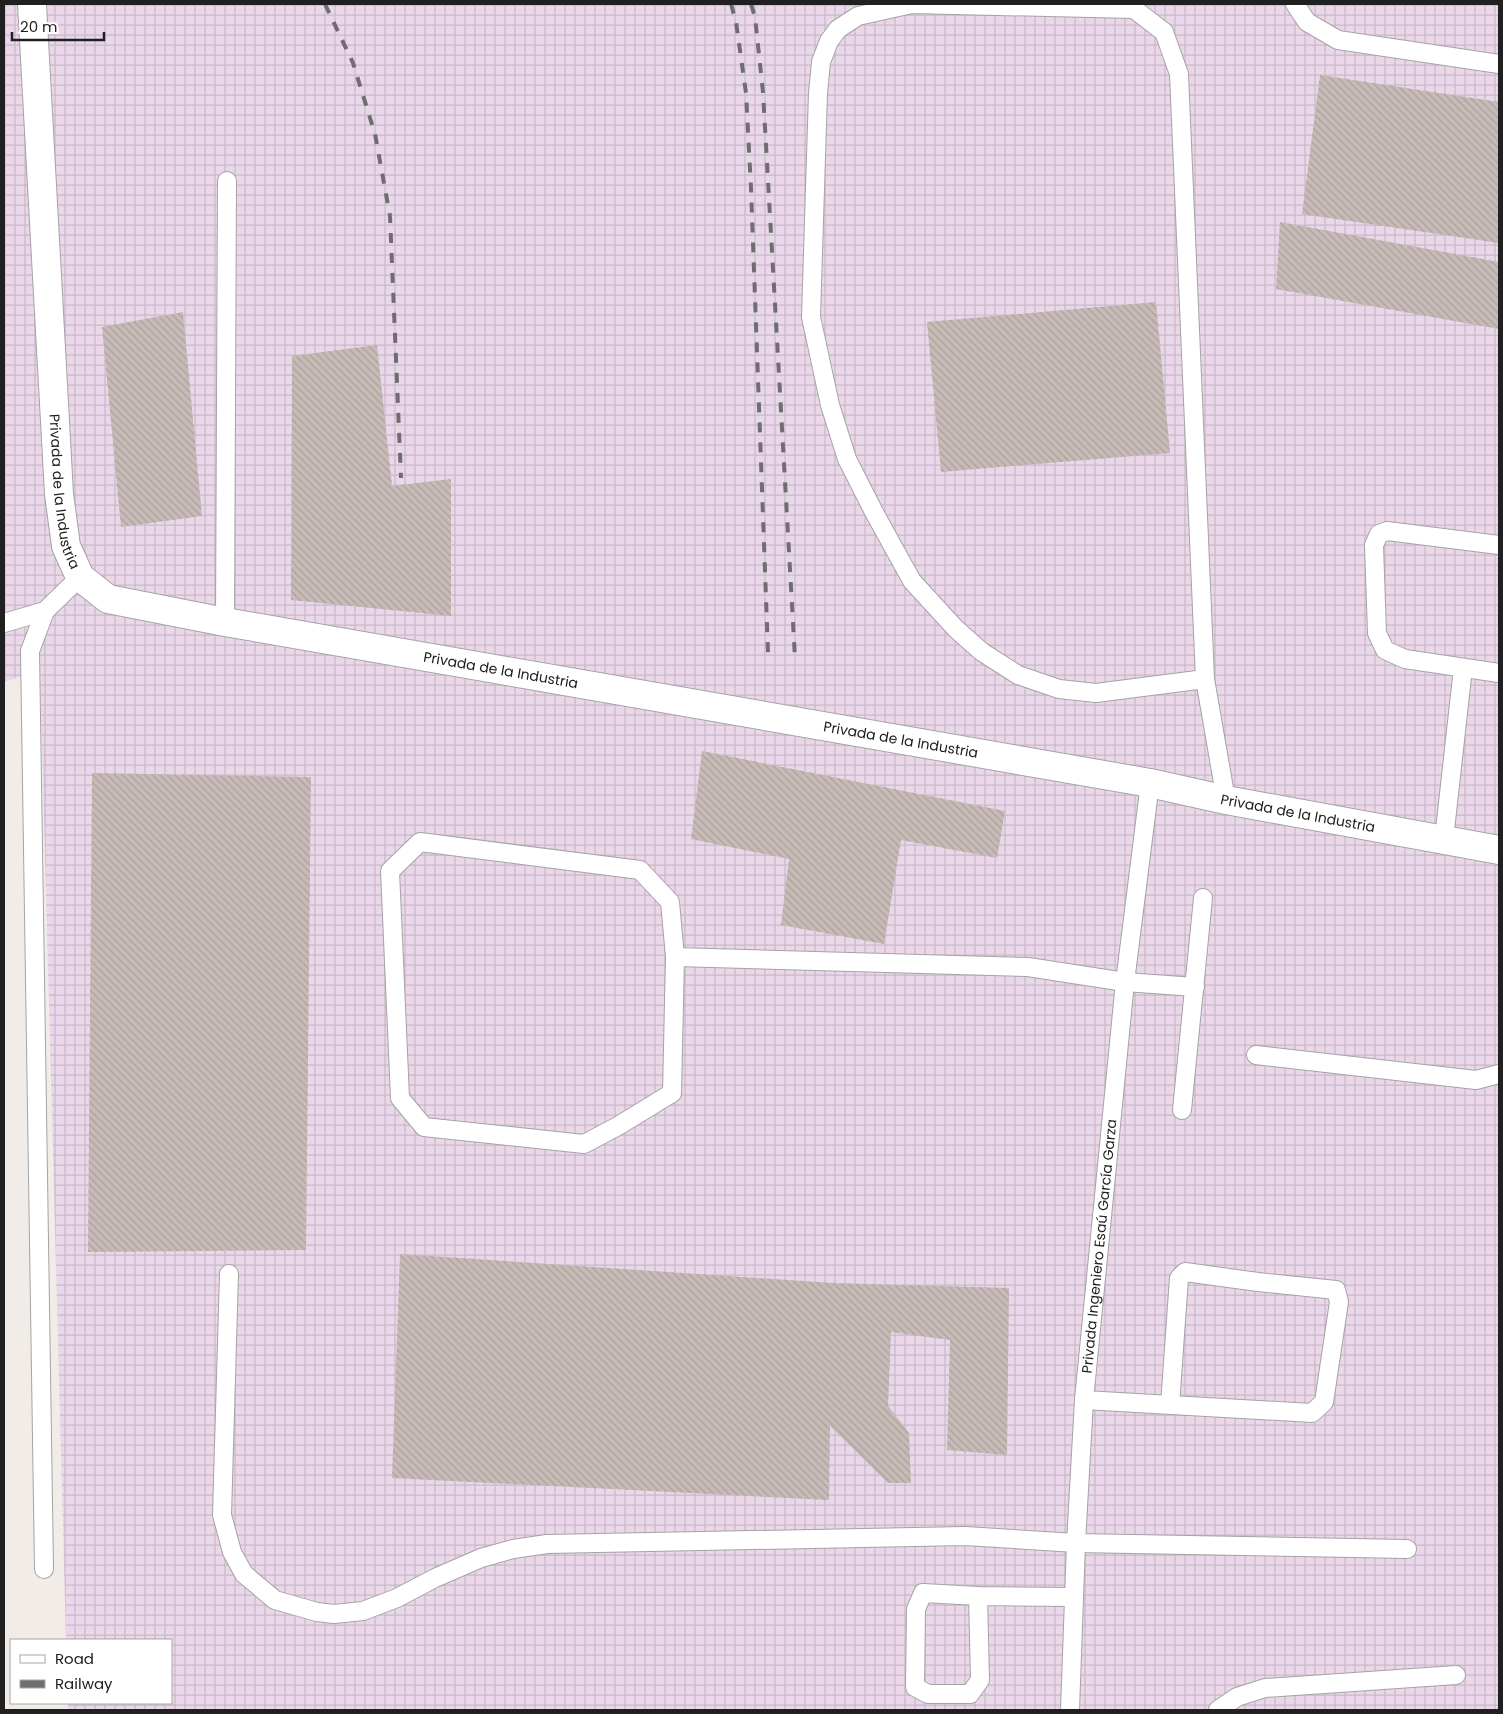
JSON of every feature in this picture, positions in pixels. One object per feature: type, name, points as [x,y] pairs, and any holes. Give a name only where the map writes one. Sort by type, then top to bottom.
[{"type":"street","name":"Privada de la Industria","points":[[32,4],[59,494],[66,546],[80,578],[108,599],[225,622],[1150,783],[1226,800],[1499,850]]},
{"type":"lane","points":[[1205,680],[1096,693],[1058,689],[1018,675],[982,652],[956,629],[912,581],[875,514],[847,459],[830,405],[811,317],[818,93],[821,62],[830,41],[838,29],[858,16],[912,4],[1134,10],[1164,32],[1179,74],[1205,680],[1226,800]]},
{"type":"lane","points":[[1295,4],[1307,22],[1338,40],[1499,64]]},
{"type":"lane","points":[[225,622],[227,181]]},
{"type":"lane","points":[[1499,545],[1387,531],[1379,534],[1374,545],[1377,633],[1385,650],[1406,659],[1499,673]]},
{"type":"lane","points":[[44,1569],[30,650],[45,611],[80,578]]},
{"type":"lane","points":[[4,623],[45,611]]},
{"type":"lane","points":[[1444,839],[1463,668]]},
{"type":"lane","name":"Privada Ingeniero Esaú García Garza","points":[[1070,1710],[1076,1543],[1084,1400],[1125,982],[1150,783]]},
{"type":"lane","points":[[420,842],[640,870],[670,902],[675,957],[672,1093],[584,1144],[424,1126],[400,1098],[390,871],[420,842]]},
{"type":"lane","points":[[1182,1110],[1203,898]]},
{"type":"lane","points":[[675,957],[1028,967],[1125,982],[1195,987]]},
{"type":"lane","points":[[1256,1054],[1476,1080],[1499,1074]]},
{"type":"lane","points":[[1084,1400],[1170,1405],[1312,1413],[1324,1402],[1339,1302],[1336,1290],[1185,1272],[1179,1278],[1170,1405]]},
{"type":"lane","points":[[229,1274],[222,1515],[232,1552],[244,1574],[275,1600],[317,1612],[334,1614],[363,1611],[397,1598],[481,1558],[513,1549],[547,1544],[965,1536],[1076,1543],[1407,1549]]},
{"type":"lane","points":[[978,1596],[980,1680],[970,1694],[928,1694],[915,1687],[916,1608],[922,1593],[978,1596],[1074,1597]]},
{"type":"lane","points":[[1218,1710],[1237,1698],[1265,1688],[1456,1674]]},
{"type":"shaded area","points":[[4,4],[1499,4],[1499,1710],[68,1710],[68,1704],[172,1704],[172,1639],[66,1639],[40,670],[4,682]]},
{"type":"building","points":[[1320,75],[1499,102],[1499,243],[1302,214]]},
{"type":"building","points":[[1280,222],[1499,262],[1499,329],[1276,289]]},
{"type":"building","points":[[1156,302],[1170,453],[941,472],[927,322]]},
{"type":"building","points":[[183,312],[202,516],[121,527],[102,327]]},
{"type":"building","points":[[377,345],[392,486],[451,479],[451,616],[291,600],[292,356]]},
{"type":"building","points":[[702,751],[1005,811],[997,858],[901,840],[884,944],[781,925],[789,859],[691,839]]},
{"type":"building","points":[[92,773],[311,777],[306,1250],[88,1252]]},
{"type":"building","points":[[400,1254],[833,1283],[1009,1288],[1007,1455],[947,1450],[950,1340],[891,1332],[888,1406],[909,1433],[911,1483],[888,1483],[830,1426],[829,1500],[392,1478]]},
{"type":"railway","points":[[325,4],[353,63],[375,134],[390,216],[401,478]]},
{"type":"railway","points":[[731,4],[736,22],[746,93],[768,653]]},
{"type":"railway","points":[[751,4],[755,17],[763,92],[795,658]]}]
